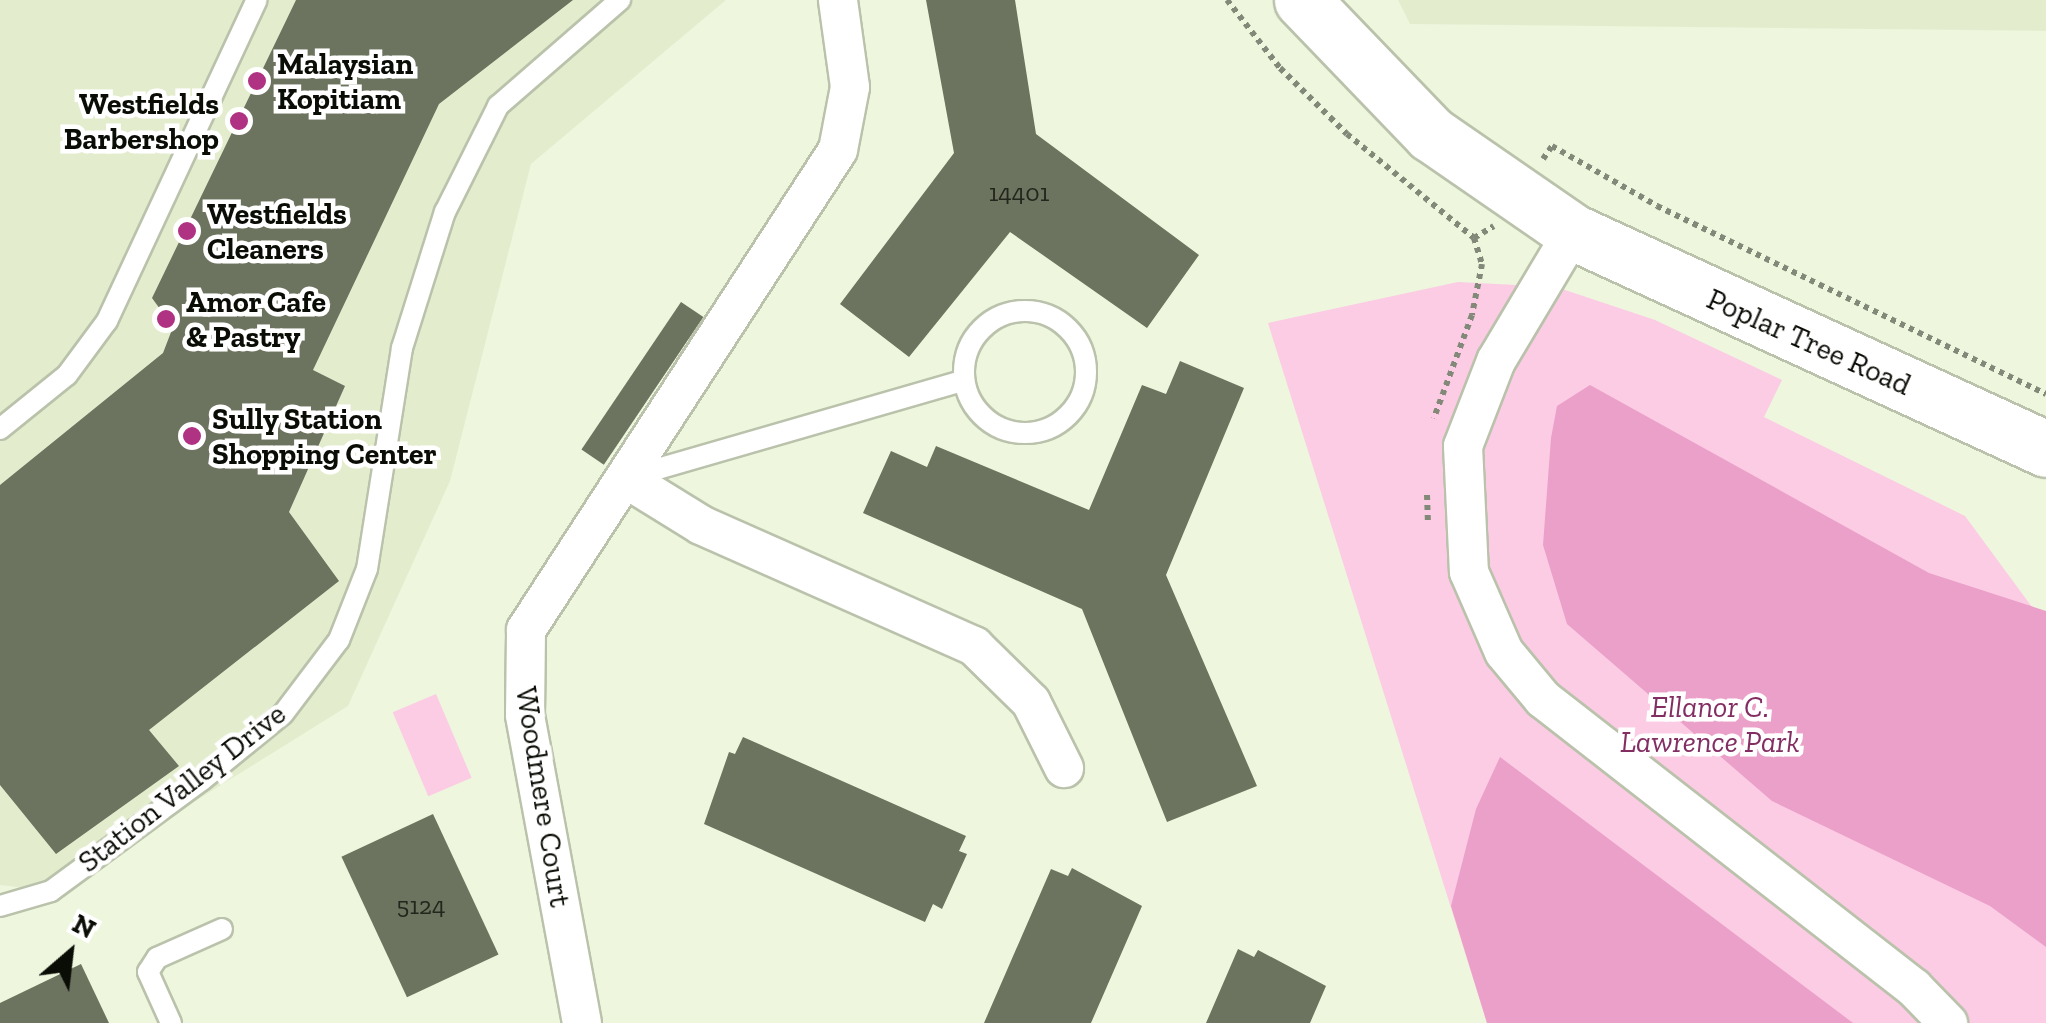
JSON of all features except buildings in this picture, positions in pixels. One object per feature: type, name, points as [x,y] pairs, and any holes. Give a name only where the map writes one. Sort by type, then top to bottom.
[{"type":"main road","name":"Poplar Tree Road","points":[[1302,0],[1416,120],[1573,232],[2046,449]]},
{"type":"street","name":"Woodmere Court","points":[[582,1023],[524,715],[522,662],[526,630],[838,150],[850,87],[838,0]]},
{"type":"street","points":[[1573,232],[1496,361],[1462,446],[1469,572],[1504,652],[1543,699],[1914,988],[1948,1023]]},
{"type":"street","points":[[624,478],[701,525],[974,646],[1031,702],[1064,768]]},
{"type":"lane","points":[[0,429],[67,375],[107,322],[257,0]]},
{"type":"lane","name":"Station Valley Drive","points":[[0,906],[51,891],[202,780],[283,714],[339,640],[367,569],[402,348],[445,212],[498,106],[620,0]]},
{"type":"lane","points":[[1016,310],[1042,312],[1073,332],[1084,354],[1084,390],[1073,411],[1031,433],[1007,431],[977,411],[963,381],[966,354],[985,324],[1016,310]]},
{"type":"lane","points":[[624,478],[963,381]]},
{"type":"lane","points":[[171,1023],[148,972],[157,958],[222,929]]},
{"type":"path","points":[[1227,0],[1280,68],[1347,134],[1474,238],[1482,264],[1472,314],[1440,386],[1431,435]]},
{"type":"path","points":[[1474,238],[1491,229],[1552,146],[1657,206],[2046,394]]},
{"type":"path","points":[[1427,481],[1431,542]]},
{"type":"shaded area","points":[[0,0],[726,0],[531,164],[450,481],[348,706],[51,891],[0,885]]},
{"type":"shaded area","points":[[1398,0],[2046,0],[2046,31],[1410,24]]},
{"type":"green space","name":"Ellanor C. Lawrence Park","points":[[1458,282],[1556,287],[1655,320],[1782,380],[1764,417],[1965,516],[2046,626],[2046,1023],[1487,1023],[1268,323]]},
{"type":"green space","points":[[1590,385],[1929,573],[2046,611],[2046,947],[1990,906],[1772,801],[1567,624],[1543,545],[1551,438],[1557,406]]},
{"type":"green space","points":[[436,694],[472,778],[428,796],[393,712]]},
{"type":"green space","points":[[1500,757],[1853,1023],[1487,1023],[1451,906],[1476,809]]},
{"type":"place","name":"Malaysian Kopitiam","points":[[257,81]]},
{"type":"place","name":"Westfields Barbershop","points":[[239,121]]},
{"type":"place","name":"Westfields Cleaners","points":[[187,231]]},
{"type":"place","name":"Amor Cafe & Pastry","points":[[166,319]]},
{"type":"place","name":"Sully Station Shopping Center","points":[[192,436]]}]
